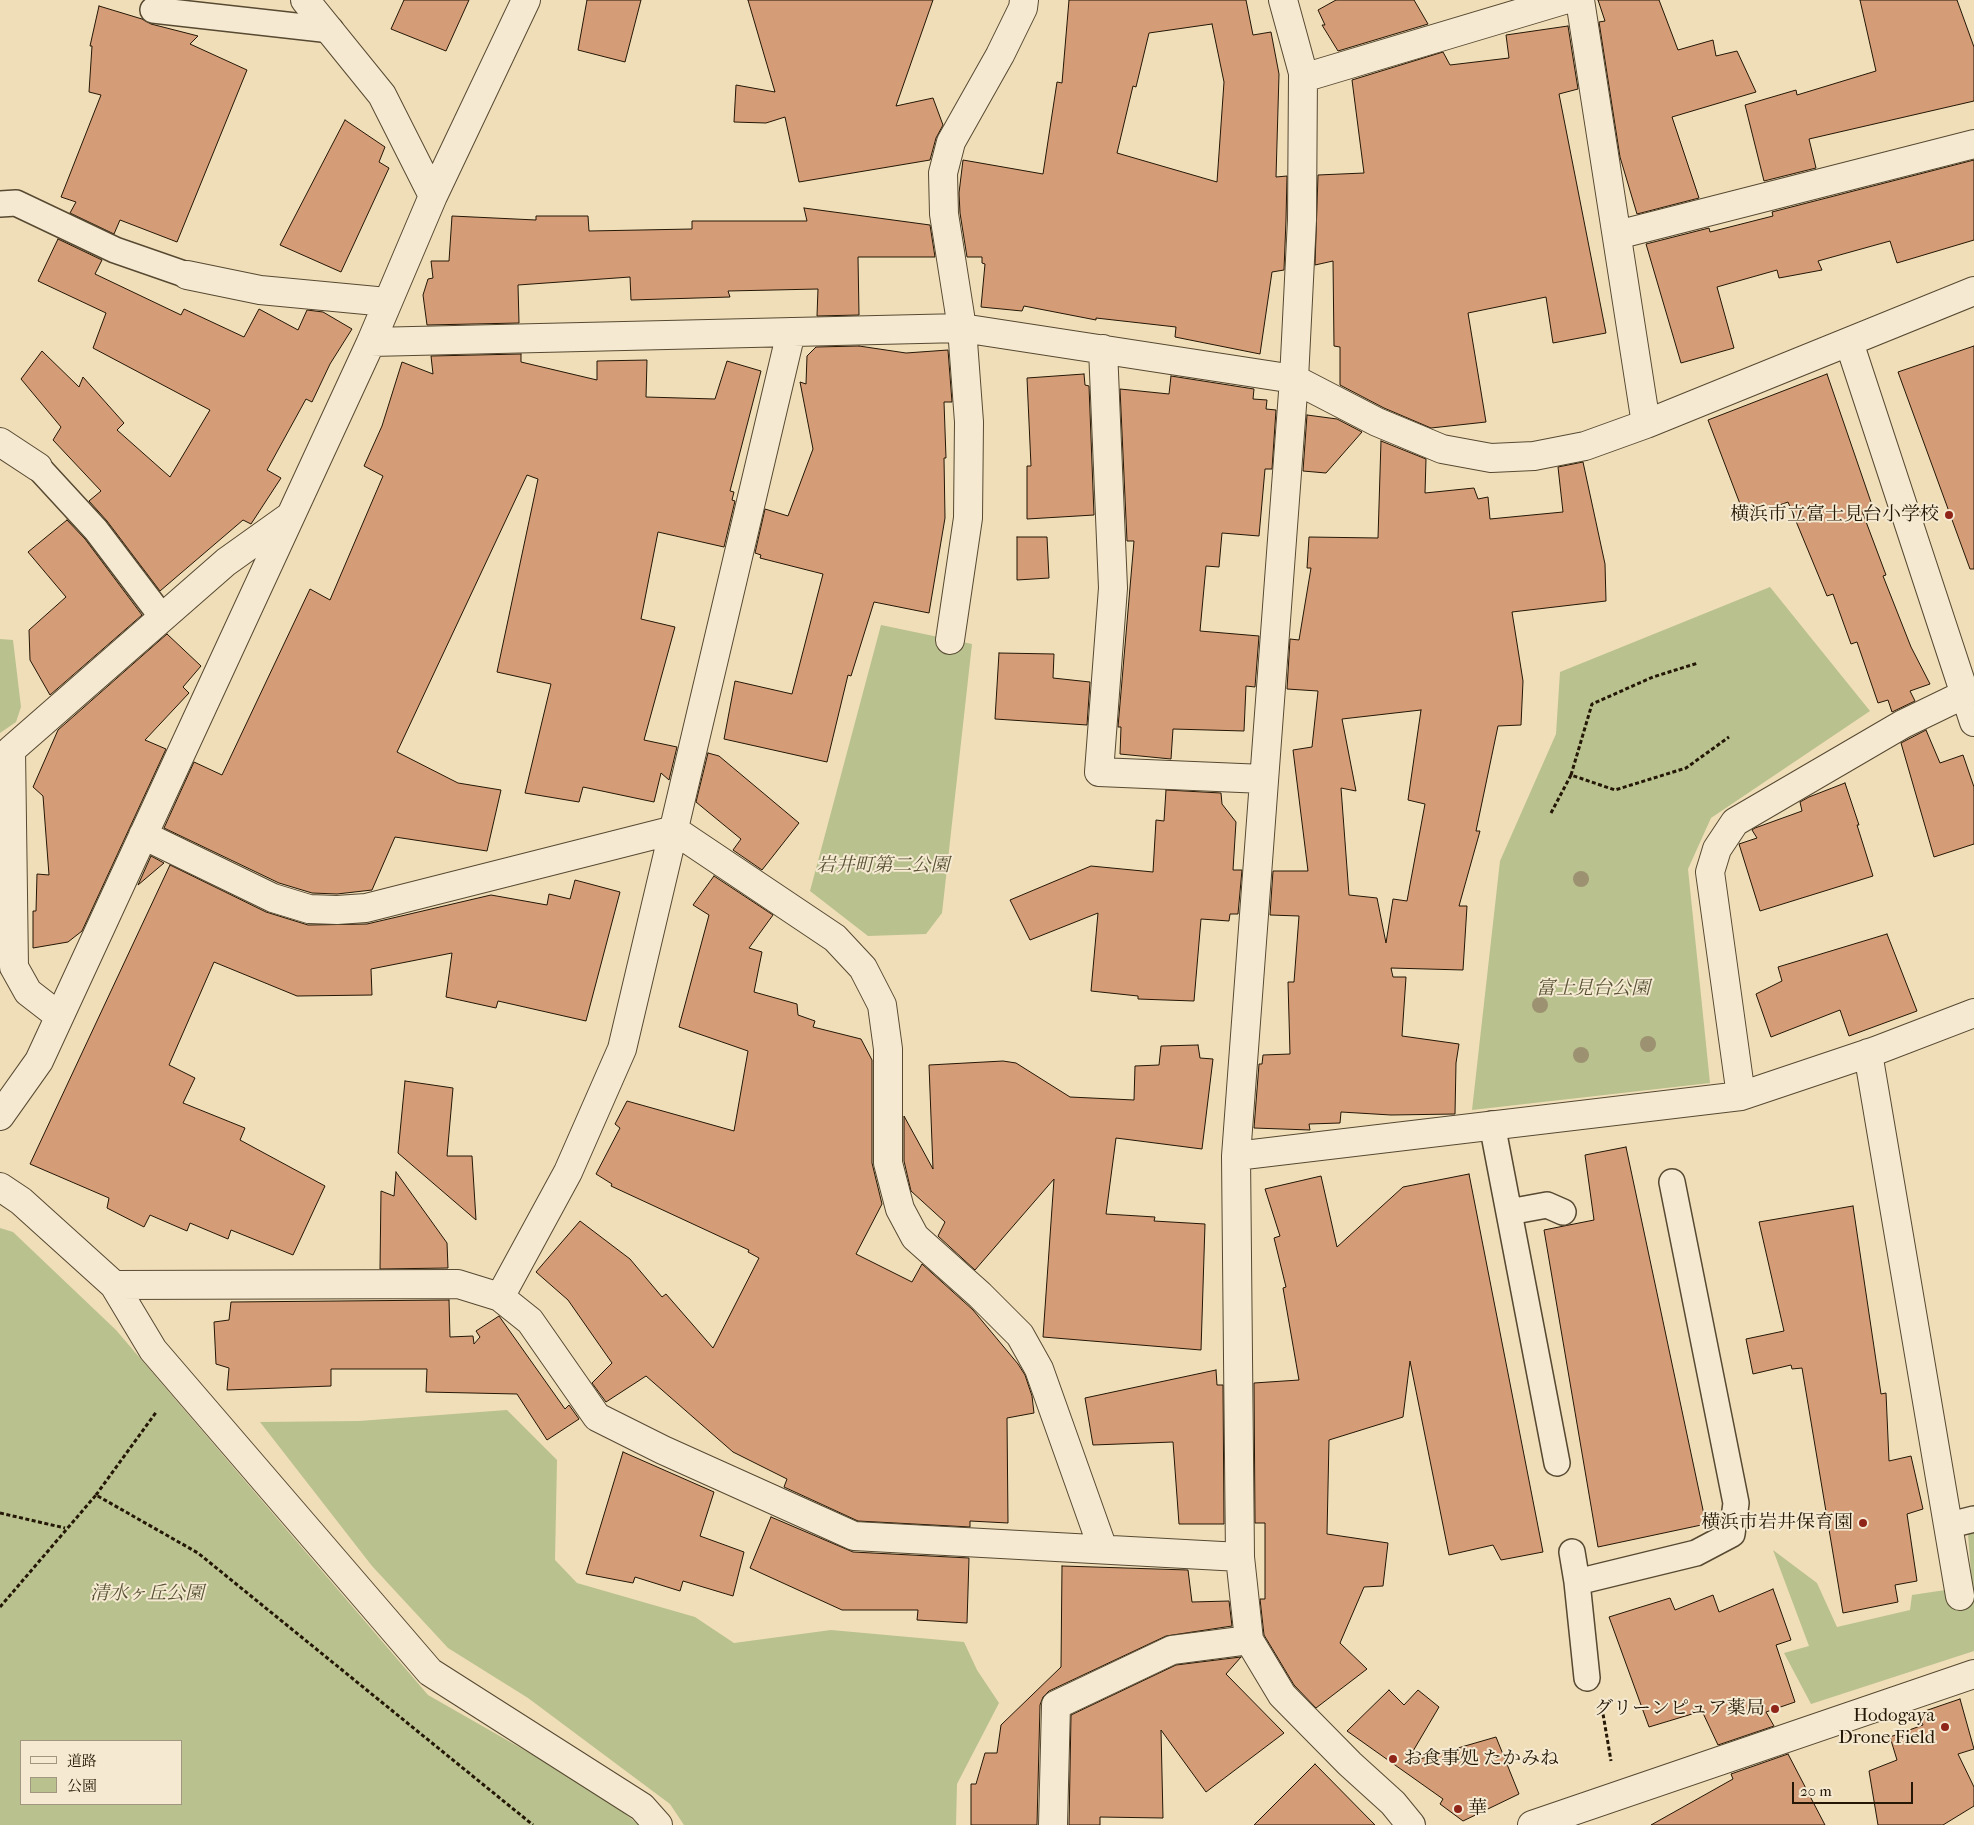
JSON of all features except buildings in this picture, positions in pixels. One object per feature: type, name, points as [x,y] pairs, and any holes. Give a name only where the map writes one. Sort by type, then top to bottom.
[{"type":"street","points":[[305,0],[382,95],[433,196]]},
{"type":"street","points":[[0,1116],[39,1060],[371,342],[433,196],[526,0]]},
{"type":"street","points":[[950,640],[968,518],[969,422],[962,328],[944,214],[943,173],[951,142],[1000,55],[1024,0]]},
{"type":"street","points":[[1283,0],[1303,78],[1302,220],[1294,379],[1236,1156],[1240,1557],[1249,1640],[1282,1695],[1350,1764],[1393,1803],[1412,1825]]},
{"type":"street","points":[[1303,78],[1564,0]]},
{"type":"street","points":[[1580,0],[1646,424]]},
{"type":"street","points":[[1617,235],[1974,144]]},
{"type":"street","points":[[187,275],[260,290],[388,302]]},
{"type":"street","points":[[371,342],[962,328],[1294,379],[1377,422],[1442,449],[1490,458],[1534,456],[1585,446],[1646,424],[1974,291]]},
{"type":"street","points":[[500,1297],[568,1172],[622,1048],[792,332]]},
{"type":"street","points":[[1849,342],[1974,722]]},
{"type":"street","points":[[1103,349],[1112,588],[1099,772],[1264,779]]},
{"type":"street","points":[[0,442],[38,467]]},
{"type":"street","points":[[59,1016],[28,992],[14,967],[12,750],[226,562],[290,516]]},
{"type":"street","points":[[1741,1096],[1710,872],[1717,849],[1735,822],[1903,724],[1965,694]]},
{"type":"street","points":[[143,834],[274,898],[310,909],[337,910],[366,908],[674,830],[835,938],[863,968],[882,1005],[888,1049],[888,1163],[900,1208],[915,1237],[980,1295],[1020,1335],[1039,1369],[1103,1549]]},
{"type":"street","points":[[1236,1156],[1492,1124],[1535,1122],[1741,1096],[1868,1053],[1974,1013]]},
{"type":"street","points":[[1868,1053],[1903,1268],[1962,1522],[1960,1596]]},
{"type":"street","points":[[0,1187],[21,1201],[114,1285],[153,1350],[430,1672],[642,1807],[658,1825]]},
{"type":"street","points":[[114,1285],[458,1284],[500,1297],[530,1321],[597,1417],[663,1450],[854,1536],[1240,1557]]},
{"type":"street","points":[[1053,1825],[1056,1705],[1172,1650],[1249,1640]]},
{"type":"street","points":[[1532,1825],[1974,1674]]},
{"type":"lane","points":[[153,10],[330,30]]},
{"type":"lane","points":[[0,204],[16,203],[115,250],[187,275]]},
{"type":"lane","points":[[38,467],[96,530],[162,617]]},
{"type":"lane","points":[[1492,1124],[1557,1463]]},
{"type":"lane","points":[[1576,1582],[1696,1553],[1732,1534],[1736,1503],[1672,1182]]},
{"type":"lane","points":[[1509,1212],[1547,1205],[1564,1212]]},
{"type":"lane","points":[[1572,1552],[1587,1678]]},
{"type":"path","points":[[1551,813],[1571,775],[1592,704],[1653,677],[1698,663]]},
{"type":"path","points":[[1571,775],[1614,790],[1686,768],[1729,738]]},
{"type":"path","points":[[0,1607],[96,1495],[179,1381]]},
{"type":"path","points":[[96,1495],[198,1553],[532,1825]]},
{"type":"path","points":[[0,1513],[66,1528]]},
{"type":"path","points":[[1587,1678],[1598,1688],[1617,1796]]},
{"type":"green space","name":"富士見台公園","points":[[1770,587],[1870,711],[1711,818],[1688,869],[1710,1083],[1472,1110],[1500,861],[1556,734],[1560,672]]},
{"type":"green space","name":"岩井町第二公園","points":[[881,625],[972,644],[942,913],[926,934],[868,936],[810,891]]},
{"type":"green space","points":[[0,639],[13,640],[21,707],[16,722],[0,733]]},
{"type":"green space","name":"清水ヶ丘公園","points":[[0,1228],[13,1232],[116,1330],[428,1695],[596,1791],[639,1825],[0,1825]]},
{"type":"green space","points":[[507,1410],[557,1460],[555,1560],[577,1583],[695,1617],[734,1643],[831,1630],[964,1642],[977,1670],[999,1703],[957,1784],[956,1825],[684,1825],[670,1804],[528,1698],[448,1648],[372,1566],[260,1422],[359,1421]]},
{"type":"green space","points":[[1974,1532],[1974,1651],[1811,1704],[1784,1653],[1809,1646],[1773,1550],[1817,1583],[1837,1627],[1910,1610],[1912,1595],[1972,1586],[1968,1534]]},
{"type":"place","name":"横浜市立富士見台小学校","points":[[1949,515]]},
{"type":"place","name":"横浜市岩井保育園","points":[[1863,1523]]},
{"type":"place","name":"グリーンピュア薬局","points":[[1775,1709]]},
{"type":"place","name":"Hodogaya Drone Field","points":[[1945,1727]]},
{"type":"place","name":"お食事処 たかみね","points":[[1393,1759]]},
{"type":"place","name":"華","points":[[1458,1809]]}]
